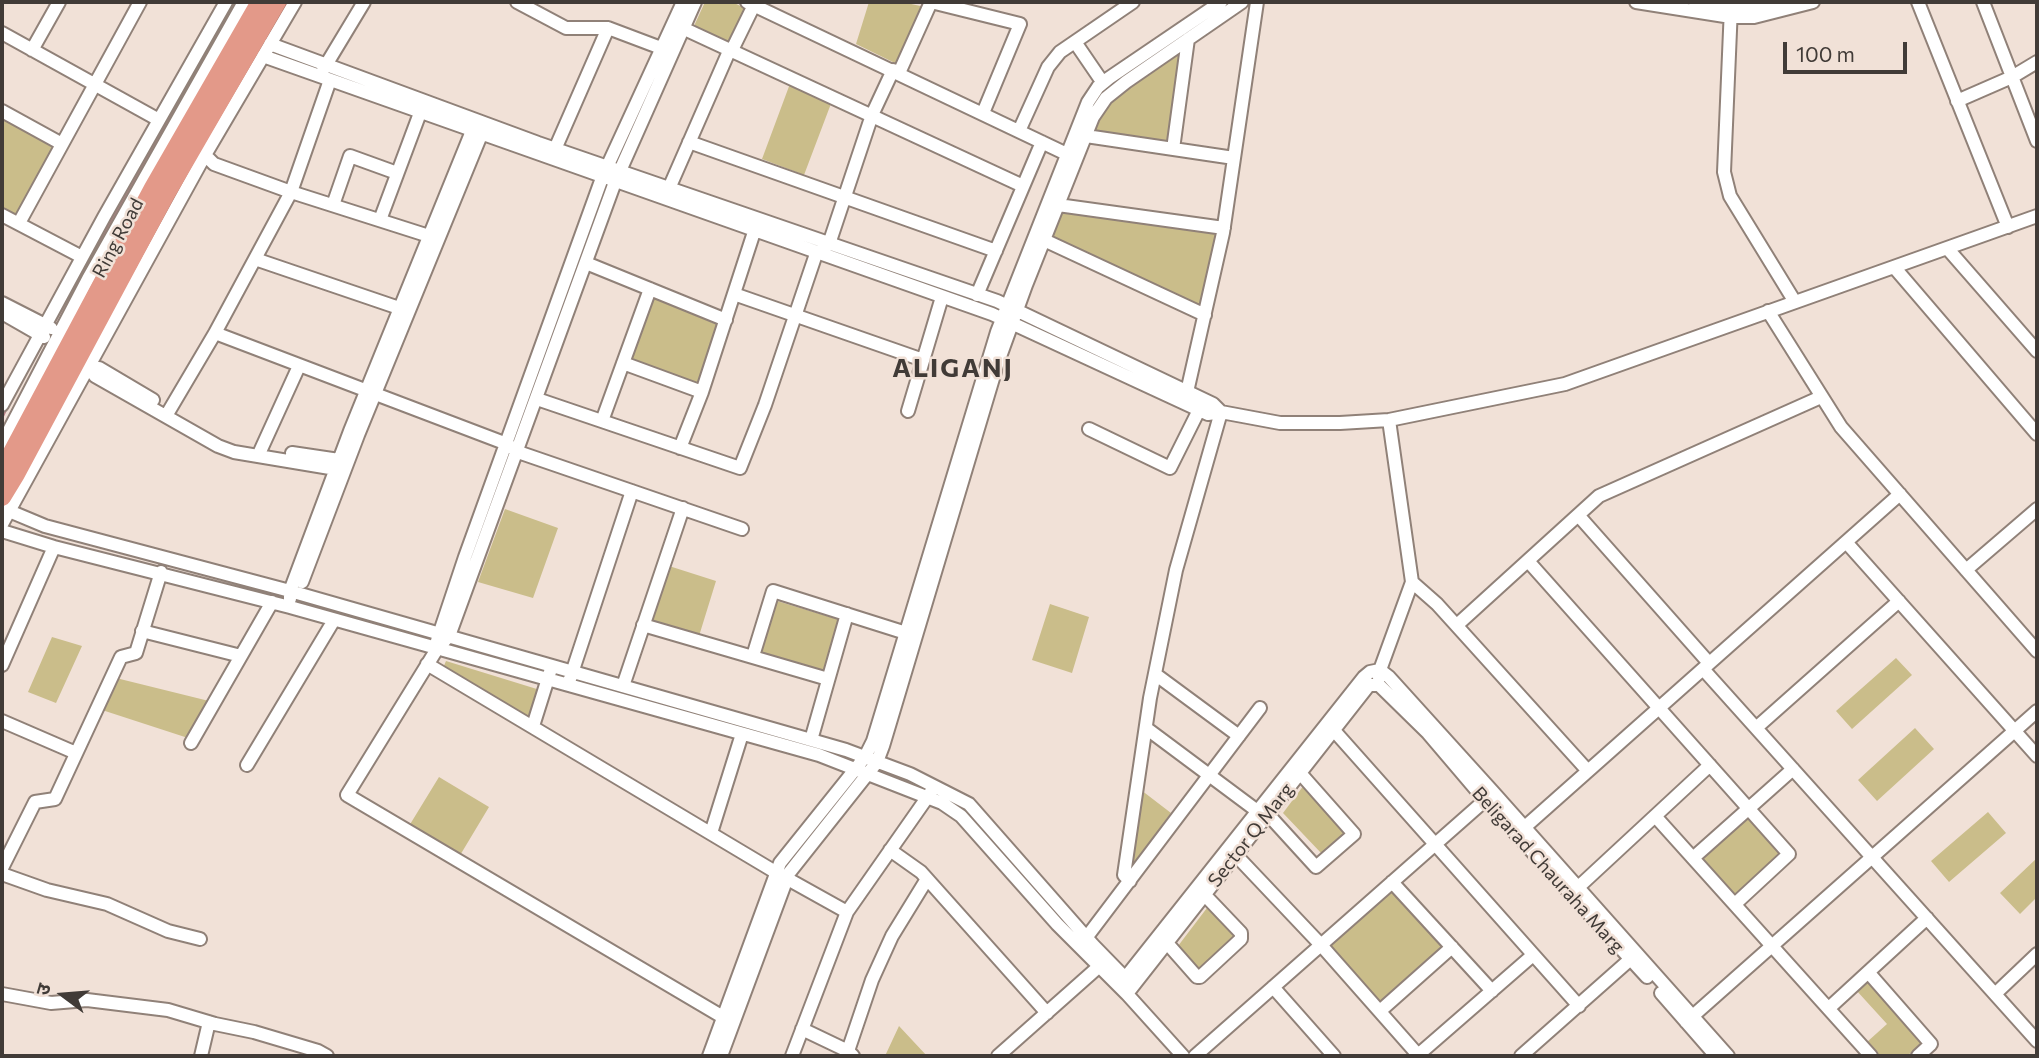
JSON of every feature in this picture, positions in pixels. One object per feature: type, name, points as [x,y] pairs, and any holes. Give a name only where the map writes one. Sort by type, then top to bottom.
[{"type":"highway","name":"Ring Road","points":[[2,471],[153,188],[260,2]]},
{"type":"highway","name":"Ring Road","points":[[4,505],[16,474],[69,390],[166,194],[277,2]]},
{"type":"street","points":[[33,50],[59,2]]},
{"type":"street","points":[[19,223],[140,2]]},
{"type":"street","points":[[2,405],[226,2]]},
{"type":"street","points":[[2,444],[62,328],[244,2]]},
{"type":"street","points":[[69,390],[89,368],[205,155],[295,2]]},
{"type":"street","points":[[168,413],[215,333],[292,188],[325,74],[364,2]]},
{"type":"street","points":[[517,2],[566,28],[608,28],[667,50]]},
{"type":"street","points":[[678,26],[683,2]]},
{"type":"street","points":[[695,2],[678,26],[611,175],[444,635],[347,795],[728,1020]]},
{"type":"street","points":[[537,399],[740,468],[816,254],[829,243],[872,115],[931,2],[1020,24],[983,113]]},
{"type":"street","points":[[1019,131],[1048,67],[1060,52],[1133,2]]},
{"type":"street","points":[[1012,308],[1058,205],[1088,102],[1103,83],[1220,5],[1242,2]]},
{"type":"street","points":[[1187,392],[1224,228],[1258,2]]},
{"type":"street","points":[[1636,2],[1692,5],[1754,17],[1813,2]]},
{"type":"street","points":[[1731,12],[1779,2]]},
{"type":"street","points":[[1918,2],[2008,227]]},
{"type":"street","points":[[1983,2],[2037,141]]},
{"type":"street","points":[[666,194],[750,3],[1072,157]]},
{"type":"street","points":[[871,759],[873,741],[906,633],[997,365],[1007,321],[1072,157],[1106,98],[1188,39],[1220,5]]},
{"type":"street","points":[[1731,12],[1724,172],[1730,196],[1795,302]]},
{"type":"street","points":[[678,26],[1023,186]]},
{"type":"street","points":[[553,154],[608,28]]},
{"type":"street","points":[[2,33],[159,120]]},
{"type":"street","points":[[1173,149],[1188,39]]},
{"type":"street","points":[[1075,42],[1103,83]]},
{"type":"street","points":[[266,50],[420,113],[476,133],[553,154]]},
{"type":"street","points":[[1957,101],[2012,77],[2037,62]]},
{"type":"street","points":[[325,74],[666,194],[829,243],[1012,308],[1213,404],[1221,412]]},
{"type":"street","points":[[2,111],[62,144]]},
{"type":"street","points":[[381,217],[420,113]]},
{"type":"street","points":[[290,607],[340,465],[476,133]]},
{"type":"street","points":[[1086,135],[1234,158]]},
{"type":"street","points":[[689,142],[996,251]]},
{"type":"street","points":[[977,295],[1042,142]]},
{"type":"street","points":[[205,155],[214,164],[434,234]]},
{"type":"street","points":[[334,202],[349,156],[397,173]]},
{"type":"street","points":[[512,448],[537,399],[586,263],[611,175]]},
{"type":"street","points":[[666,194],[754,232],[1007,321],[1208,414],[1221,412],[1280,423],[1340,424],[1388,419],[1565,383],[2037,216]]},
{"type":"street","points":[[1058,205],[1224,228]]},
{"type":"street","points":[[2,215],[82,257]]},
{"type":"street","points":[[680,448],[702,392],[754,232]]},
{"type":"street","points":[[1044,240],[1205,315]]},
{"type":"street","points":[[1947,248],[2037,351]]},
{"type":"street","points":[[255,259],[404,310]]},
{"type":"street","points":[[586,263],[726,320]]},
{"type":"street","points":[[1894,267],[2037,434]]},
{"type":"street","points":[[602,421],[650,289]]},
{"type":"street","points":[[734,294],[923,360]]},
{"type":"street","points":[[908,411],[942,297]]},
{"type":"street","points":[[2,303],[42,330],[52,348]]},
{"type":"street","points":[[1768,312],[1841,427],[2037,651]]},
{"type":"street","points":[[2,313],[42,330],[62,328]]},
{"type":"street","points":[[215,333],[512,448],[741,529]]},
{"type":"street","points":[[623,363],[702,392]]},
{"type":"street","points":[[260,452],[299,366]]},
{"type":"street","points":[[89,368],[99,368],[168,413],[222,440],[260,452],[340,465]]},
{"type":"street","points":[[1457,625],[1599,496],[1821,397]]},
{"type":"street","points":[[1089,429],[1170,468],[1199,410]]},
{"type":"street","points":[[1130,880],[1124,874],[1155,674],[1176,570],[1221,412]]},
{"type":"street","points":[[1379,685],[1380,670],[1412,582],[1388,419]]},
{"type":"street","points":[[709,1056],[728,1020],[782,876],[816,836],[871,759],[956,487]]},
{"type":"street","points":[[568,686],[632,491]]},
{"type":"street","points":[[1521,830],[1900,494]]},
{"type":"street","points":[[2,524],[4,505],[45,526],[294,592],[871,759],[935,786],[968,804],[1083,942]]},
{"type":"street","points":[[623,686],[683,508]]},
{"type":"street","points":[[1966,570],[2037,509]]},
{"type":"street","points":[[1578,515],[1756,728],[2037,1041]]},
{"type":"street","points":[[2,531],[54,547],[272,602],[819,755],[942,803],[961,816],[1126,986],[1183,1056]]},
{"type":"street","points":[[1846,542],[2037,756]]},
{"type":"street","points":[[2,665],[54,547]]},
{"type":"street","points":[[1528,561],[1789,854],[1735,904]]},
{"type":"street","points":[[2,868],[35,802],[55,799],[121,656],[136,653],[161,572]]},
{"type":"street","points":[[1412,582],[1457,625],[1588,771]]},
{"type":"street","points":[[753,656],[773,591],[906,633]]},
{"type":"street","points":[[1756,728],[1899,601]]},
{"type":"street","points":[[191,743],[272,602]]},
{"type":"street","points":[[811,740],[847,614]]},
{"type":"street","points":[[247,765],[334,620]]},
{"type":"street","points":[[643,625],[828,679]]},
{"type":"street","points":[[142,631],[241,656]]},
{"type":"street","points":[[428,664],[846,912]]},
{"type":"street","points":[[533,726],[552,665]]},
{"type":"street","points":[[1126,986],[1330,727],[1364,677],[1370,672],[1380,670],[1389,677],[1490,797],[1195,1056]]},
{"type":"street","points":[[1155,674],[1239,736]]},
{"type":"street","name":"Sector Q Marg","points":[[1263,812],[1300,773],[1330,727],[1370,685],[1379,685]]},
{"type":"street","name":"Beligarad Chauraha Marg","points":[[1379,685],[1521,830],[1689,1019],[1716,1056]]},
{"type":"street","points":[[1083,942],[1260,708]]},
{"type":"street","points":[[1728,1056],[1689,1019],[2037,712]]},
{"type":"street","points":[[2,721],[76,753]]},
{"type":"street","points":[[1330,727],[1578,1006]]},
{"type":"street","points":[[1146,728],[1263,812],[1316,867],[1354,834],[1300,773]]},
{"type":"street","points":[[711,833],[742,734]]},
{"type":"street","points":[[1574,891],[1710,765]]},
{"type":"street","points":[[1693,858],[1793,769]]},
{"type":"street","points":[[792,1056],[846,912],[935,786]]},
{"type":"street","points":[[1656,816],[1871,1056]]},
{"type":"street","points":[[890,850],[921,872],[1046,1013]]},
{"type":"street","points":[[1232,851],[1419,1055],[1533,955]]},
{"type":"street","points":[[2,874],[47,890],[107,904],[168,931],[201,939]]},
{"type":"street","points":[[802,1029],[850,1053],[872,980],[892,936],[927,879]]},
{"type":"street","points":[[1392,882],[1492,991]]},
{"type":"street","points":[[1167,943],[1200,977],[1241,939],[1241,933],[1200,891]]},
{"type":"street","name":"Sector Q Marg","points":[[1126,986],[1167,943],[1200,891]]},
{"type":"street","points":[[1829,1008],[1927,918]]},
{"type":"street","points":[[1380,1011],[1452,947]]},
{"type":"street","points":[[1995,993],[2037,954]]},
{"type":"street","points":[[1521,1056],[1633,957]]},
{"type":"street","points":[[998,1056],[1103,962]]},
{"type":"street","points":[[1868,972],[1931,1044],[1918,1056]]},
{"type":"street","points":[[1273,987],[1334,1056]]},
{"type":"street","points":[[2,994],[51,1003],[87,1000],[167,1010],[254,1032],[327,1056]]},
{"type":"street","points":[[721,1056],[728,1020]]},
{"type":"street","points":[[201,1056],[209,1022]]},
{"type":"shaded area","points":[[705,2],[732,2],[749,10],[734,44],[694,26]]},
{"type":"shaded area","points":[[869,2],[902,2],[925,7],[899,65],[856,44]]},
{"type":"shaded area","points":[[1184,49],[1168,143],[1095,131],[1108,103]]},
{"type":"shaded area","points":[[791,81],[832,101],[804,175],[762,159]]},
{"type":"shaded area","points":[[2,119],[54,147],[17,215],[2,207]]},
{"type":"shaded area","points":[[1062,211],[1216,234],[1199,307],[1051,238]]},
{"type":"shaded area","points":[[652,297],[718,325],[698,384],[630,360]]},
{"type":"shaded area","points":[[505,509],[558,528],[533,598],[478,582]]},
{"type":"shaded area","points":[[669,566],[716,581],[699,636],[652,621]]},
{"type":"shaded area","points":[[777,601],[840,620],[824,672],[761,653]]},
{"type":"shaded area","points":[[1050,604],[1089,617],[1072,673],[1032,660]]},
{"type":"shaded area","points":[[52,637],[82,646],[56,703],[28,692]]},
{"type":"shaded area","points":[[1896,658],[1912,675],[1852,729],[1836,711]]},
{"type":"shaded area","points":[[446,661],[540,690],[532,720],[443,668]]},
{"type":"shaded area","points":[[116,678],[209,701],[188,738],[102,710]]},
{"type":"shaded area","points":[[1915,728],[1934,749],[1877,801],[1858,780]]},
{"type":"shaded area","points":[[439,777],[489,807],[459,857],[409,826]]},
{"type":"shaded area","points":[[1304,785],[1348,829],[1322,854],[1283,813]]},
{"type":"shaded area","points":[[1141,790],[1171,813],[1132,866]]},
{"type":"shaded area","points":[[1988,812],[2006,833],[1949,882],[1931,861]]},
{"type":"shaded area","points":[[1749,816],[1782,854],[1734,898],[1700,859]]},
{"type":"shaded area","points":[[2037,858],[2037,897],[2020,914],[2000,893]]},
{"type":"shaded area","points":[[1393,890],[1443,947],[1380,1003],[1330,947]]},
{"type":"shaded area","points":[[1210,904],[1238,934],[1198,969],[1178,946]]},
{"type":"shaded area","points":[[1867,980],[1923,1042],[1907,1056],[1880,1056],[1867,1042],[1887,1024],[1856,990]]},
{"type":"shaded area","points":[[899,1026],[927,1056],[885,1056]]},
{"type":"waterway","points":[[54,323],[234,2]]},
{"type":"waterway","points":[[2,418],[8,405]]},
{"type":"district","name":"ALIGANJ","points":[[953,368]]}]
